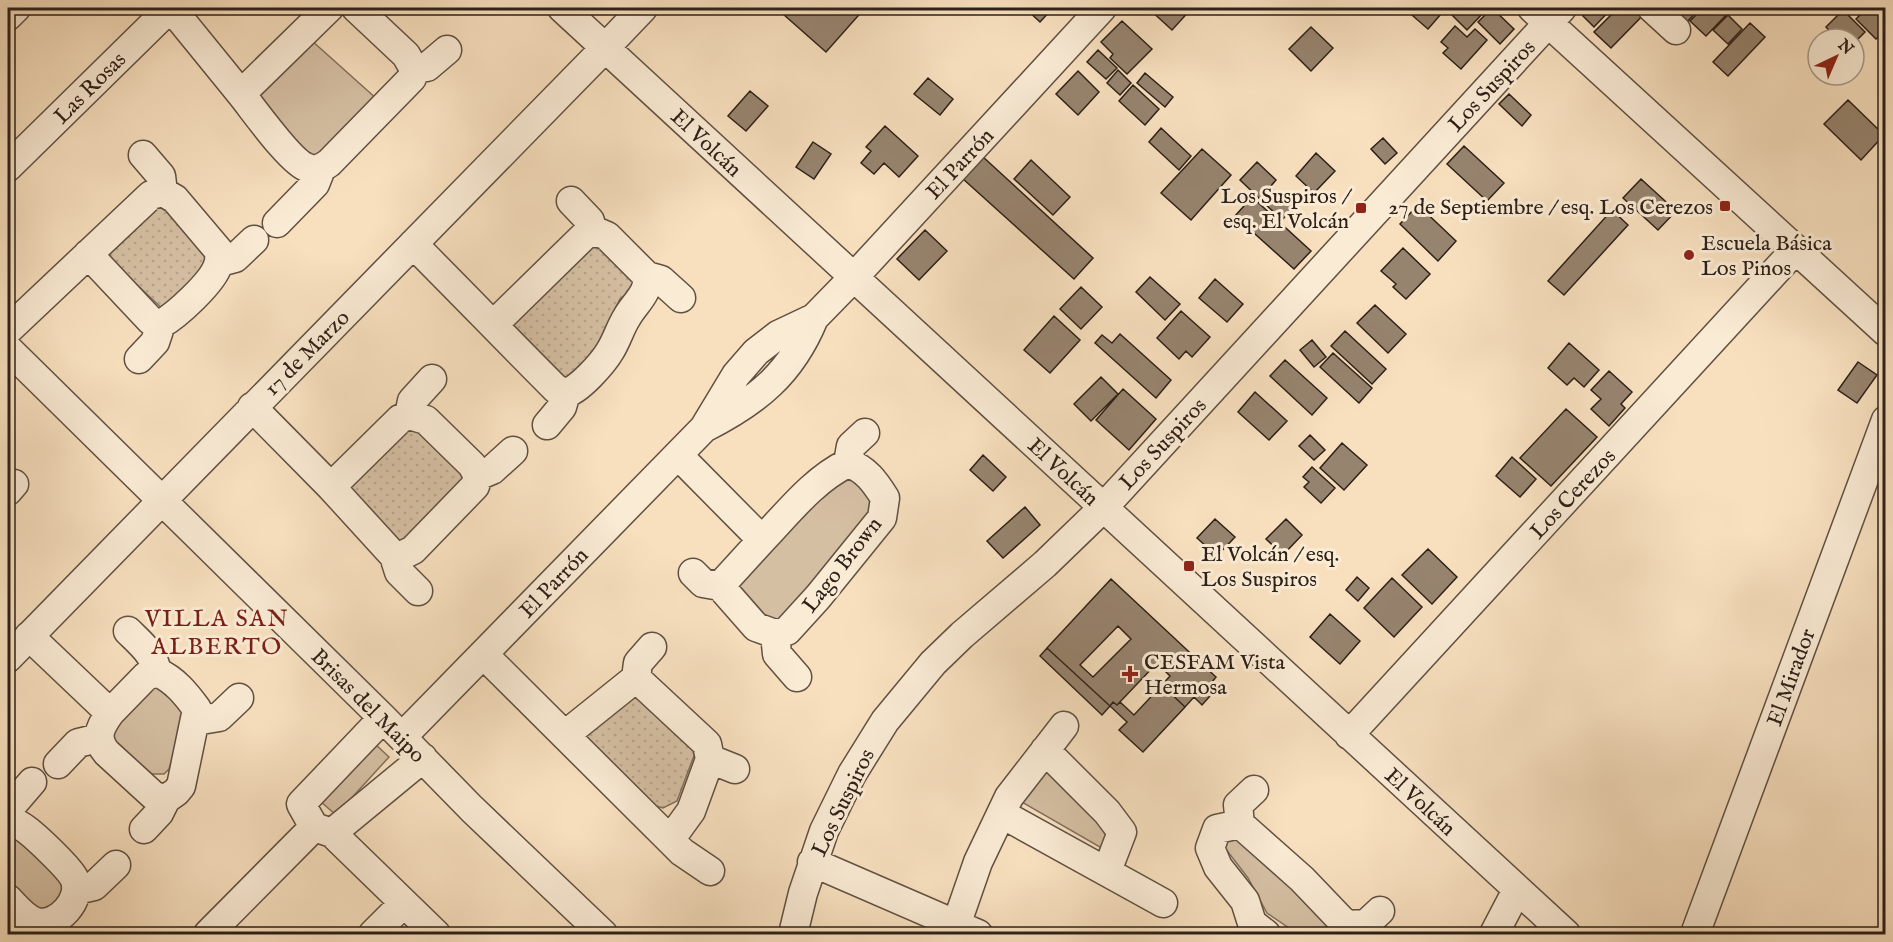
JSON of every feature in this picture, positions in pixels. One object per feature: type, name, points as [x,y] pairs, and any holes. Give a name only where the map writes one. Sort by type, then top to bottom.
[{"type":"street","points":[[8,16],[16,8]]},
{"type":"street","points":[[170,8],[296,162],[310,169],[321,169]]},
{"type":"street","name":"Las Rosas","points":[[8,167],[170,8]]},
{"type":"street","points":[[241,94],[329,8]]},
{"type":"street","points":[[277,223],[315,184],[321,169],[412,78],[414,69],[406,55],[356,8]]},
{"type":"street","name":"El Volcán","points":[[562,8],[1566,934]]},
{"type":"street","name":"17 de Marzo","points":[[8,658],[643,8]]},
{"type":"street","name":"El Parrón","points":[[323,830],[301,804],[483,654],[704,428],[736,375],[756,352],[784,332],[814,318],[1102,8]]},
{"type":"street","points":[[1652,8],[1676,30]]},
{"type":"street","points":[[1547,13],[1795,250],[1886,332]]},
{"type":"street","name":"Los Suspiros","points":[[793,934],[812,862],[824,831],[866,749],[906,694],[962,635],[1045,564],[1103,508],[1547,13]]},
{"type":"street","points":[[414,69],[427,67],[447,50]]},
{"type":"street","points":[[143,155],[161,176],[163,192]]},
{"type":"street","points":[[8,330],[151,195],[163,192],[175,199],[219,251],[219,262],[215,272],[176,315],[161,324],[155,342],[139,359]]},
{"type":"street","points":[[571,201],[590,221],[592,231]]},
{"type":"street","points":[[493,325],[582,236],[592,231],[607,236],[647,276],[660,280],[681,298]]},
{"type":"street","points":[[219,262],[235,258],[254,240]]},
{"type":"street","points":[[413,244],[556,389],[566,393],[574,391],[606,358],[627,317],[646,290],[647,276]]},
{"type":"street","name":"Los Cerezos","points":[[1350,735],[1795,250]]},
{"type":"street","points":[[88,254],[151,321],[161,324]]},
{"type":"street","name":"Brisas del Maipo","points":[[8,349],[393,728],[472,809],[603,934]]},
{"type":"street","points":[[409,415],[412,401],[432,379]]},
{"type":"street","points":[[547,425],[562,407],[566,393]]},
{"type":"street","points":[[252,407],[331,487],[394,556],[399,572],[418,591]]},
{"type":"street","points":[[331,487],[400,419],[409,415],[426,420],[472,465],[478,476],[476,486],[413,550],[401,556],[394,556]]},
{"type":"street","name":"El Mirador","points":[[1695,934],[1886,420]]},
{"type":"street","points":[[720,586],[815,485],[848,463],[851,446],[865,433]]},
{"type":"street","points":[[478,476],[492,470],[513,451]]},
{"type":"street","points":[[678,455],[762,540]]},
{"type":"street","name":"Lago Brown","points":[[775,634],[787,631],[818,597],[882,518],[885,498],[871,476],[857,466],[848,463]]},
{"type":"street","points":[[693,573],[703,583],[720,586],[756,627],[775,634],[777,654],[797,677]]},
{"type":"street","points":[[128,631],[150,654],[157,672],[168,677],[186,694],[197,709],[181,786],[166,799],[159,813],[144,829]]},
{"type":"street","points":[[29,636],[105,725]]},
{"type":"street","points":[[565,735],[636,678],[638,663],[652,647]]},
{"type":"street","points":[[483,654],[682,852],[710,871]]},
{"type":"street","points":[[58,764],[78,743],[105,725],[146,676],[157,672]]},
{"type":"street","points":[[636,678],[707,744],[722,764],[670,840]]},
{"type":"street","points":[[195,721],[219,717],[239,698]]},
{"type":"street","points":[[105,725],[101,746],[154,796],[166,799]]},
{"type":"street","points":[[812,862],[962,931],[978,862],[1009,797],[1064,726]]},
{"type":"street","points":[[1045,750],[1107,812],[1122,832],[1107,871]]},
{"type":"street","points":[[208,934],[323,830],[423,758]]},
{"type":"street","points":[[8,810],[32,783]]},
{"type":"street","points":[[1254,790],[1238,805],[1240,824],[1302,879],[1348,930],[1366,924],[1380,911]]},
{"type":"street","points":[[1002,814],[1163,903]]},
{"type":"street","points":[[8,822],[21,826],[42,844],[75,879],[76,890],[73,902],[55,920],[40,929],[8,899]]},
{"type":"street","points":[[1240,824],[1216,829],[1210,848],[1218,867],[1245,901],[1254,931]]},
{"type":"street","points":[[323,830],[436,934]]},
{"type":"street","points":[[76,890],[94,886],[116,865]]},
{"type":"street","points":[[1494,934],[1517,890]]},
{"type":"street","points":[[373,934],[404,903]]},
{"type":"shaded area","points":[[311,40],[378,100],[317,158],[299,145],[257,93]]},
{"type":"shaded area","points":[[158,202],[215,252],[166,312],[104,254]]},
{"type":"shaded area","points":[[596,235],[643,281],[620,299],[593,357],[563,389],[503,330]]},
{"type":"shaded area","points":[[417,414],[475,473],[404,551],[344,486]]},
{"type":"shaded area","points":[[842,475],[854,475],[875,503],[866,518],[787,616],[776,621],[763,614],[746,599],[736,579]]},
{"type":"shaded area","points":[[146,676],[189,705],[169,769],[164,774],[152,774],[106,733]]},
{"type":"shaded area","points":[[636,689],[698,745],[677,801],[663,808],[646,803],[582,735]]},
{"type":"shaded area","points":[[373,742],[389,757],[336,815],[320,801]]},
{"type":"shaded area","points":[[1041,761],[1113,833],[1105,850],[1015,798]]},
{"type":"shaded area","points":[[8,817],[63,868],[69,894],[43,920],[8,884]]},
{"type":"shaded area","points":[[1229,832],[1332,924],[1330,934],[1298,934],[1267,913],[1248,878],[1225,848]]},
{"type":"building","points":[[789,8],[865,8],[826,52],[783,14]]},
{"type":"building","points":[[1025,8],[1051,8],[1052,9],[1040,22]]},
{"type":"building","points":[[1148,8],[1192,8],[1172,30]]},
{"type":"building","points":[[1434,8],[1441,14],[1428,29],[1405,9]]},
{"type":"building","points":[[1448,8],[1481,8],[1485,11],[1467,30]]},
{"type":"building","points":[[1492,8],[1514,29],[1500,44],[1478,22]]},
{"type":"building","points":[[1591,8],[1612,8],[1594,27],[1583,16]]},
{"type":"building","points":[[1618,8],[1648,10],[1611,48],[1594,32]]},
{"type":"building","points":[[1672,8],[1700,8],[1686,23]]},
{"type":"building","points":[[1703,8],[1726,8],[1730,11],[1706,36],[1690,21]]},
{"type":"building","points":[[1867,8],[1873,8],[1886,20],[1886,30],[1876,39],[1856,19]]},
{"type":"building","points":[[1843,10],[1860,27],[1826,27]]},
{"type":"building","points":[[1728,15],[1742,29],[1728,44],[1713,30]]},
{"type":"building","points":[[1122,21],[1152,49],[1127,74],[1110,58],[1113,54],[1101,42]]},
{"type":"building","points":[[1750,23],[1765,37],[1728,76],[1713,62]]},
{"type":"building","points":[[1455,26],[1467,37],[1475,29],[1487,40],[1461,69],[1443,53],[1448,48],[1441,42]]},
{"type":"building","points":[[1311,27],[1333,48],[1311,71],[1289,49]]},
{"type":"building","points":[[1098,50],[1117,68],[1106,79],[1087,62]]},
{"type":"building","points":[[1118,70],[1131,83],[1120,95],[1107,83]]},
{"type":"building","points":[[1078,71],[1099,92],[1078,115],[1056,94]]},
{"type":"building","points":[[1145,73],[1173,97],[1165,107],[1137,83]]},
{"type":"building","points":[[928,78],[953,99],[940,115],[914,94]]},
{"type":"building","points":[[1133,85],[1159,109],[1145,125],[1119,101]]},
{"type":"building","points":[[750,91],[768,106],[746,131],[728,116]]},
{"type":"building","points":[[1509,94],[1531,115],[1522,126],[1499,104]]},
{"type":"building","points":[[1848,100],[1884,135],[1861,160],[1824,124]]},
{"type":"building","points":[[885,126],[918,156],[899,177],[884,163],[874,174],[861,163],[871,151],[866,147]]},
{"type":"building","points":[[1161,128],[1191,156],[1179,170],[1149,142]]},
{"type":"building","points":[[1383,138],[1397,153],[1385,164],[1371,149]]},
{"type":"building","points":[[813,142],[831,154],[814,179],[796,167]]},
{"type":"building","points":[[1464,146],[1504,183],[1487,201],[1447,164]]},
{"type":"building","points":[[1202,149],[1231,175],[1191,220],[1161,193]]},
{"type":"building","points":[[1316,153],[1335,171],[1314,193],[1296,176]]},
{"type":"building","points":[[982,156],[1093,258],[1074,279],[962,178]]},
{"type":"building","points":[[1031,160],[1070,197],[1053,215],[1014,179]]},
{"type":"building","points":[[1257,162],[1276,180],[1270,187],[1293,208],[1282,220],[1240,180]]},
{"type":"building","points":[[1641,179],[1676,211],[1658,230],[1623,198]]},
{"type":"building","points":[[1252,197],[1311,251],[1294,269],[1235,216]]},
{"type":"building","points":[[1418,205],[1456,241],[1438,261],[1400,224]]},
{"type":"building","points":[[1612,210],[1628,225],[1564,295],[1548,281]]},
{"type":"building","points":[[925,230],[947,251],[919,280],[897,259]]},
{"type":"building","points":[[1403,248],[1430,274],[1406,299],[1393,287],[1396,284],[1381,271]]},
{"type":"building","points":[[1150,277],[1180,304],[1165,320],[1136,292]]},
{"type":"building","points":[[1215,279],[1243,304],[1227,322],[1199,298]]},
{"type":"building","points":[[1081,287],[1102,307],[1081,329],[1060,309]]},
{"type":"building","points":[[1375,305],[1406,334],[1388,353],[1357,323]]},
{"type":"building","points":[[1181,311],[1210,337],[1192,357],[1186,351],[1179,359],[1157,338]]},
{"type":"building","points":[[1054,316],[1080,340],[1050,373],[1024,350]]},
{"type":"building","points":[[1345,331],[1386,369],[1372,384],[1331,346]]},
{"type":"building","points":[[1120,334],[1171,380],[1156,398],[1095,343],[1102,335],[1112,343]]},
{"type":"building","points":[[1312,340],[1326,357],[1314,367],[1300,350]]},
{"type":"building","points":[[1569,343],[1599,370],[1584,387],[1574,378],[1567,385],[1548,368]]},
{"type":"building","points":[[1333,353],[1372,388],[1359,403],[1320,367]]},
{"type":"building","points":[[1285,360],[1327,398],[1312,415],[1270,376]]},
{"type":"building","points":[[1858,362],[1877,375],[1857,403],[1838,390]]},
{"type":"building","points":[[1609,371],[1632,392],[1621,404],[1625,408],[1609,426],[1591,409],[1601,399],[1591,390]]},
{"type":"building","points":[[1101,377],[1118,394],[1091,421],[1074,404]]},
{"type":"building","points":[[1123,389],[1156,419],[1129,450],[1096,420]]},
{"type":"building","points":[[1255,392],[1287,421],[1269,440],[1238,412]]},
{"type":"building","points":[[1566,409],[1597,437],[1551,486],[1520,458]]},
{"type":"building","points":[[1310,435],[1325,450],[1314,460],[1299,446]]},
{"type":"building","points":[[1342,443],[1367,465],[1344,490],[1320,468]]},
{"type":"building","points":[[983,455],[1006,477],[993,491],[970,470]]},
{"type":"building","points":[[1512,457],[1536,479],[1520,497],[1496,476]]},
{"type":"building","points":[[1312,467],[1335,488],[1321,503],[1304,487],[1309,482],[1303,477]]},
{"type":"building","points":[[1025,507],[1040,525],[1003,558],[987,541]]},
{"type":"building","points":[[1215,519],[1235,537],[1217,556],[1197,538]]},
{"type":"building","points":[[1286,519],[1302,535],[1283,555],[1266,539]]},
{"type":"building","points":[[1428,549],[1457,577],[1432,604],[1402,575]]},
{"type":"building","points":[[1357,577],[1369,588],[1358,601],[1346,590]]},
{"type":"building","points":[[1392,578],[1422,607],[1394,637],[1364,608]]},
{"type":"building","points":[[1111,579],[1216,677],[1212,682],[1218,687],[1202,705],[1194,697],[1185,707],[1162,685],[1170,676],[1157,663],[1117,705],[1113,702],[1110,706],[1047,648]],"holes":[[[1118,626],[1131,639],[1093,677],[1080,665]]]},
{"type":"building","points":[[1330,614],[1360,641],[1340,664],[1310,637]]},
{"type":"building","points":[[1047,648],[1110,706],[1102,715],[1040,656]]},
{"type":"building","points":[[1162,685],[1185,707],[1143,752],[1119,730],[1127,722],[1110,706],[1113,702],[1117,705],[1120,702],[1134,715]]},
{"type":"place","name":"27 de Septiembre / esq. Los Cerezos","points":[[1725,206]]},
{"type":"place","name":"Los Suspiros / esq. El Volcán","points":[[1361,208]]},
{"type":"place","name":"Escuela Básica Los Pinos","points":[[1689,255]]},
{"type":"place","name":"El Volcán / esq. Los Suspiros","points":[[1189,566]]},
{"type":"place","name":"CESFAM Vista Hermosa","points":[[1130,674]]},
{"type":"district","name":"VILLA SAN ALBERTO","points":[[217,632]]}]
